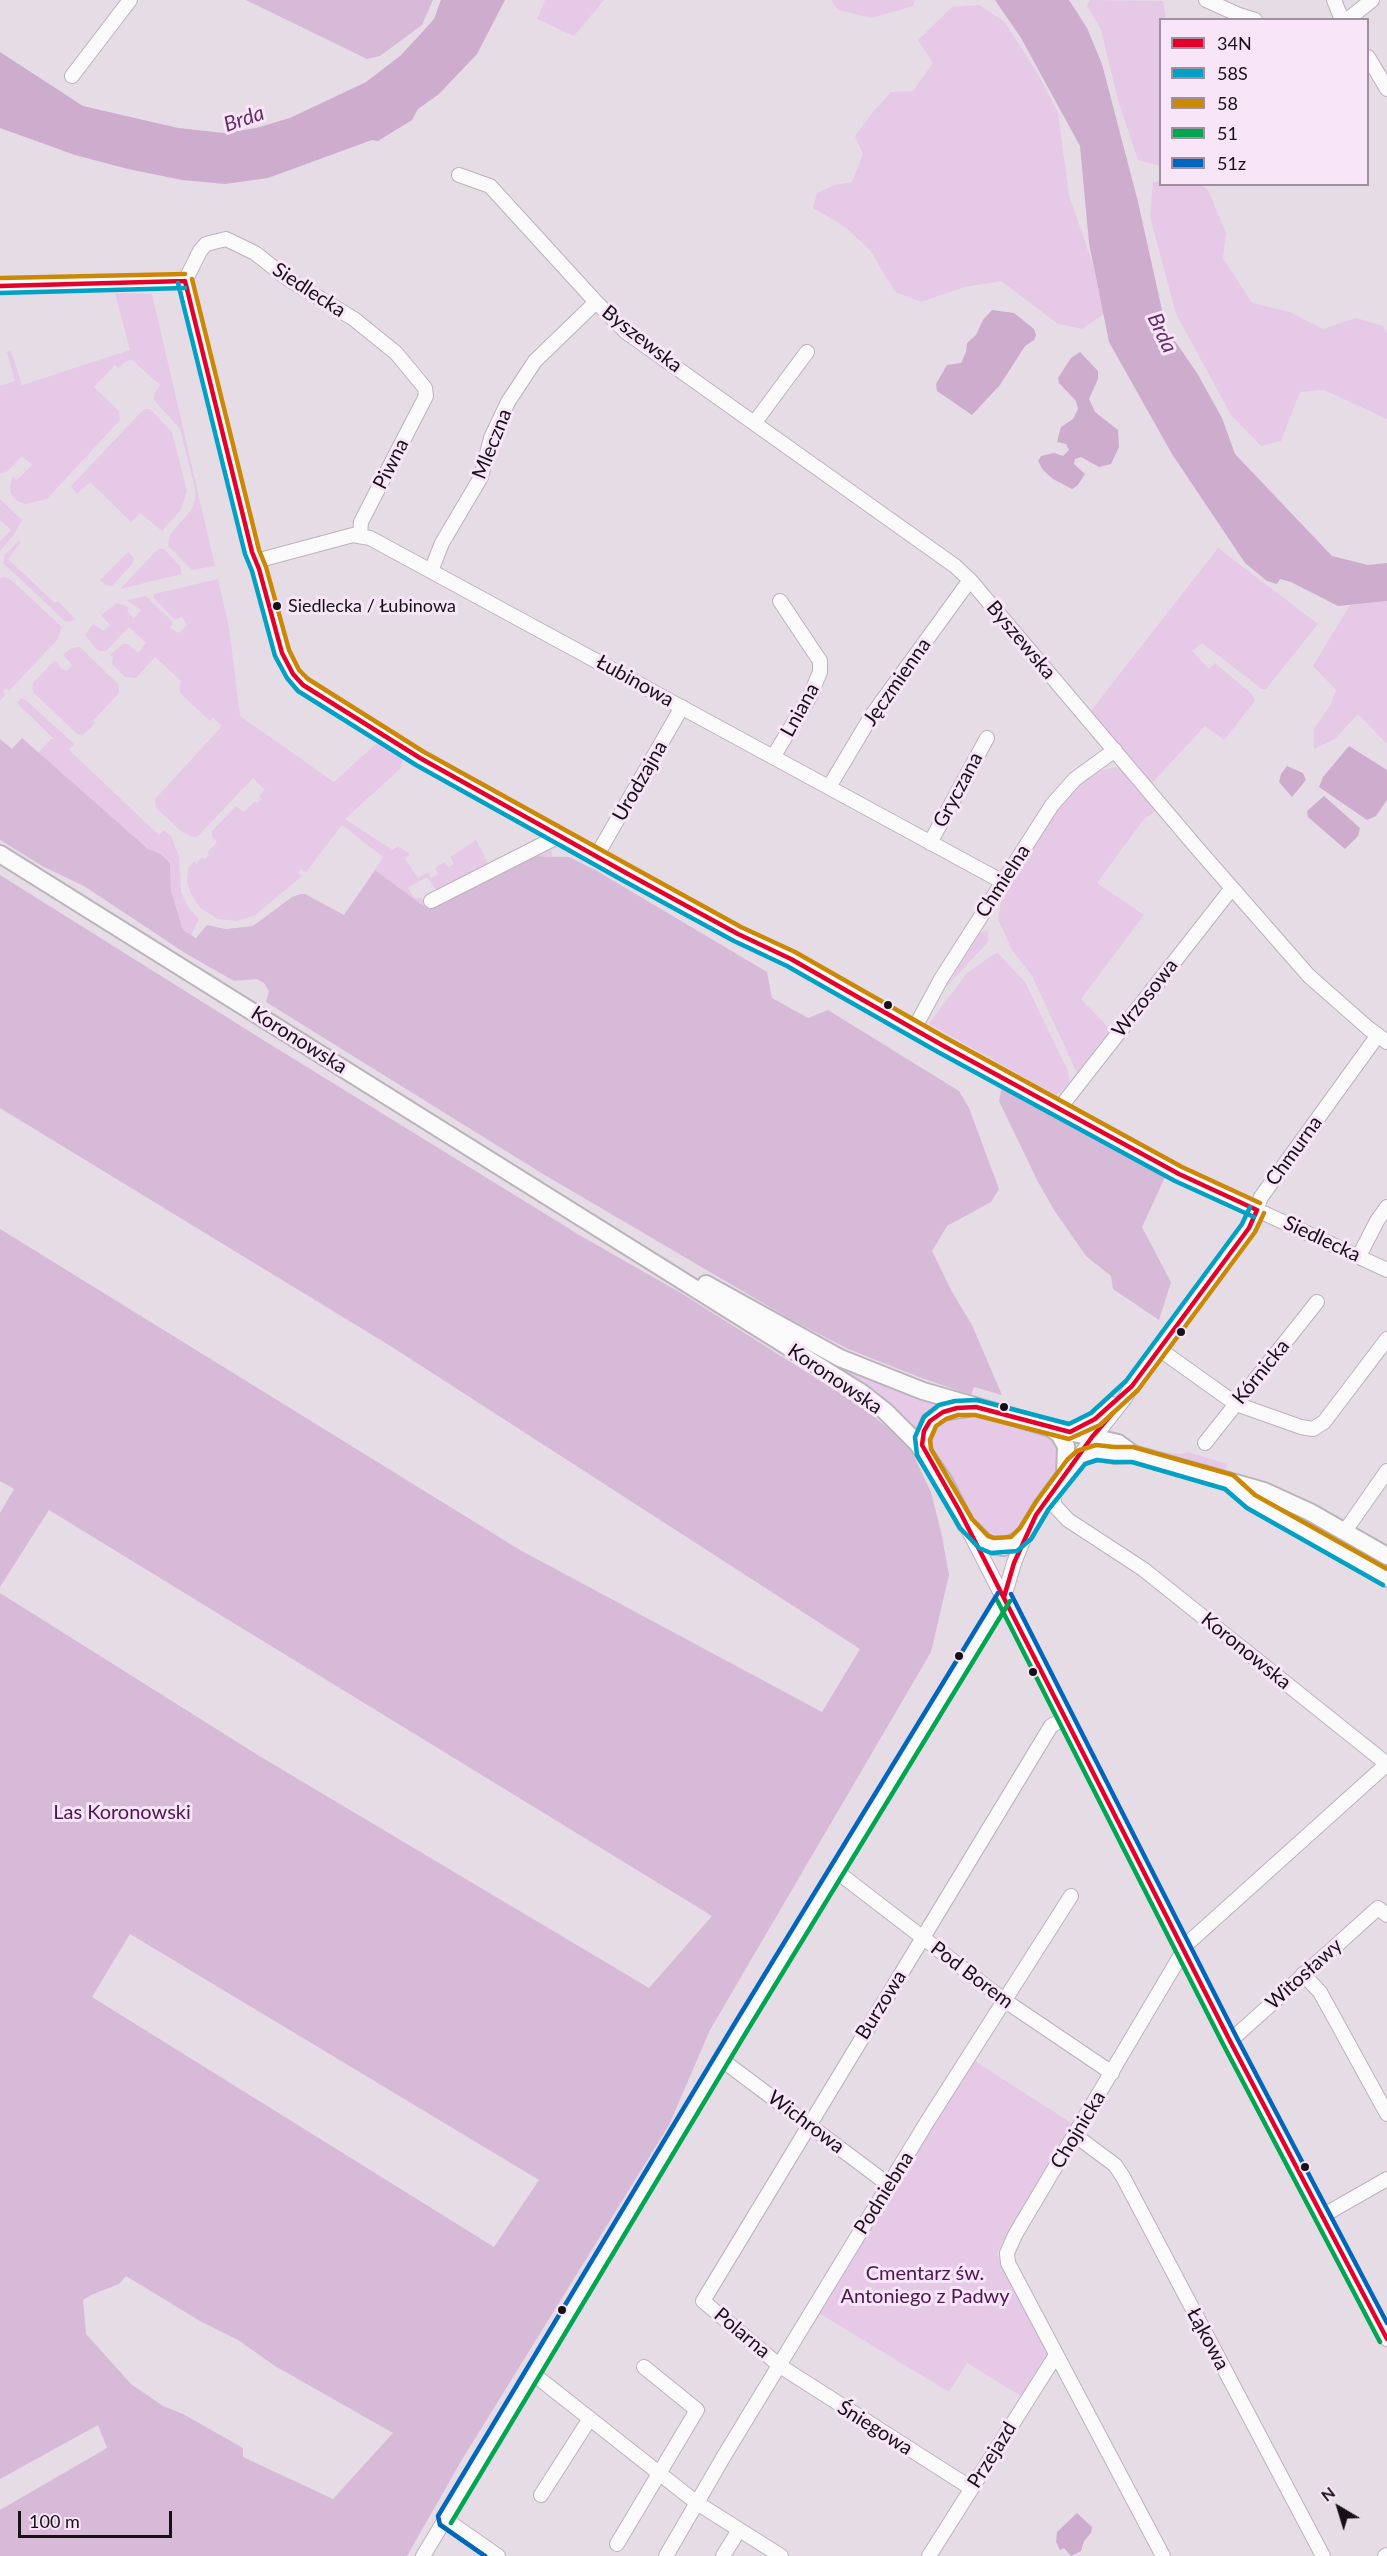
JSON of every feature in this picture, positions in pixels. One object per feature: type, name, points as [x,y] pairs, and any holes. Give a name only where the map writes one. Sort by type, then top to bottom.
[{"type":"main road","name":"Koronowska","points":[[0,854],[597,1226],[665,1272],[862,1393],[893,1419],[924,1452],[966,1524]]},
{"type":"main road","name":"Koronowska","points":[[597,1226],[618,1235],[840,1358],[923,1391],[1051,1428],[1118,1443],[1133,1454]]},
{"type":"main road","points":[[924,1452],[924,1431],[936,1416],[950,1410],[976,1407]]},
{"type":"main road","points":[[1051,1428],[1066,1446],[1069,1470]]},
{"type":"main road","points":[[966,1524],[984,1542],[993,1546],[1014,1544],[1026,1533],[1069,1470],[1093,1452],[1133,1454],[1264,1491],[1310,1512],[1387,1556]]},
{"type":"main road","points":[[1229,1482],[1251,1501],[1387,1578]]},
{"type":"street","points":[[72,76],[130,0]]},
{"type":"street","points":[[1206,0],[1249,18]]},
{"type":"street","points":[[1334,0],[1341,18]]},
{"type":"street","points":[[1350,18],[1372,0]]},
{"type":"street","points":[[1369,59],[1387,89]]},
{"type":"street","name":"Byszewska","points":[[459,175],[490,186],[626,332],[955,566],[970,580],[1309,976],[1382,1039]]},
{"type":"street","name":"Siedlecka","points":[[426,396],[421,381],[396,352],[354,319],[288,279],[241,244],[226,239],[206,244],[200,251],[185,281],[252,552],[282,653],[293,674],[303,685],[428,762],[738,934],[780,953],[1179,1174],[1387,1270]]},
{"type":"street","points":[[0,286],[121,285],[185,281]]},
{"type":"street","name":"Mleczna","points":[[431,572],[442,543],[481,477],[491,438],[508,402],[535,361],[596,302]]},
{"type":"street","points":[[755,422],[807,352]]},
{"type":"street","name":"Piwna","points":[[360,534],[361,522],[426,396]]},
{"type":"street","points":[[256,561],[360,534]]},
{"type":"street","name":"Łubinowa","points":[[360,534],[370,537],[1002,882]]},
{"type":"street","name":"Jęczmienna","points":[[829,787],[872,715],[970,580]]},
{"type":"street","name":"Lniana","points":[[773,757],[810,696],[820,672],[820,661],[780,601]]},
{"type":"street","name":"Urodzajna","points":[[597,855],[682,707]]},
{"type":"street","name":"Gryczana","points":[[930,843],[987,738]]},
{"type":"street","name":"Chmielna","points":[[914,1029],[941,979],[1002,882],[1066,788],[1114,750]]},
{"type":"street","points":[[431,901],[561,835]]},
{"type":"street","name":"Wrzosowa","points":[[1059,1108],[1232,888]]},
{"type":"street","name":"Chmurna","points":[[1069,1470],[1092,1437],[1107,1422],[1249,1228],[1261,1197],[1382,1039]]},
{"type":"street","points":[[1359,1256],[1387,1207]]},
{"type":"street","name":"Kórnicka","points":[[1205,1443],[1317,1302]]},
{"type":"street","points":[[1159,1349],[1236,1404],[1301,1427],[1313,1429],[1316,1433],[1387,1339]]},
{"type":"street","name":"Chmurna","points":[[1070,1432],[1100,1415],[1132,1386]]},
{"type":"street","points":[[1345,1531],[1387,1471]]},
{"type":"street","name":"Koronowska","points":[[1052,1493],[1055,1506],[1073,1523],[1143,1569],[1387,1764]]},
{"type":"street","name":"Koronowska","points":[[966,1524],[1230,2041],[1387,2339]]},
{"type":"street","points":[[423,2556],[1004,1597],[1026,1533]]},
{"type":"street","name":"Burzowa","points":[[703,2301],[1051,1726],[1066,1717]]},
{"type":"street","name":"Chojnicka","points":[[1162,2556],[1008,2263],[1007,2253],[1014,2237],[1076,2136],[1184,1950],[1199,1931],[1387,1764]]},
{"type":"street","name":"Pod Borem","points":[[836,1871],[1004,2000],[1112,2073]]},
{"type":"street","name":"Podniebna","points":[[666,2556],[889,2185],[1071,1896]]},
{"type":"street","name":"Witosławy","points":[[1230,2041],[1303,1974],[1383,1911]]},
{"type":"street","points":[[1303,1974],[1320,1992],[1387,2114]]},
{"type":"street","name":"Wichrowa","points":[[722,2060],[889,2185]]},
{"type":"street","name":"Łąkowa","points":[[1076,2136],[1115,2164],[1123,2177],[1323,2556]]},
{"type":"street","points":[[1322,2216],[1387,2179]]},
{"type":"street","name":"Polarna","points":[[703,2301],[780,2366]]},
{"type":"street","name":"Przejazd","points":[[929,2556],[1056,2355]]},
{"type":"street","name":"Śniegowa","points":[[780,2366],[971,2488]]},
{"type":"street","points":[[616,2544],[697,2410],[644,2367]]},
{"type":"street","points":[[532,2373],[697,2503],[781,2556]]},
{"type":"street","points":[[541,2495],[589,2420]]},
{"type":"street","points":[[445,2519],[498,2556]]},
{"type":"street","points":[[723,2556],[739,2530]]},
{"type":"green space","points":[[246,0],[433,0],[422,25],[380,56],[367,59]]},
{"type":"green space","points":[[545,0],[604,0],[574,36],[537,19]]},
{"type":"green space","points":[[831,0],[915,0],[913,6],[872,18],[838,10]]},
{"type":"green space","points":[[1090,0],[1163,1],[1166,18],[1159,18],[1159,166],[1138,160],[1118,100],[1101,30],[1087,6]]},
{"type":"green space","points":[[979,5],[1005,22],[1039,76],[1058,113],[1069,195],[1093,265],[1104,314],[1082,329],[1058,324],[1001,281],[964,287],[921,302],[895,292],[870,250],[845,227],[813,208],[817,193],[835,185],[852,182],[863,154],[855,136],[873,112],[891,92],[913,91],[933,63],[918,40],[952,7]]},
{"type":"green space","points":[[1159,181],[1159,186],[1202,186],[1208,190],[1226,233],[1223,258],[1252,303],[1290,312],[1323,329],[1356,318],[1383,326],[1387,334],[1387,419],[1324,390],[1300,392],[1281,441],[1261,446],[1231,415],[1176,314],[1150,217],[1153,182]]},
{"type":"green space","points":[[115,293],[152,294],[215,566],[192,570],[168,546],[170,535],[191,510],[195,499],[195,488],[180,429],[154,400],[154,394],[160,385],[132,360],[126,361],[119,368],[115,365],[94,387],[119,411],[120,420],[47,499],[25,504],[17,501],[11,494],[10,485],[13,476],[17,480],[32,465],[22,456],[8,471],[0,474],[0,386],[15,381],[7,352],[11,351],[22,385],[130,350]]},
{"type":"green space","points":[[144,409],[150,409],[172,432],[187,491],[181,510],[162,531],[140,513],[131,522],[90,482],[77,494],[71,486]]},
{"type":"green space","points":[[0,499],[22,520],[13,536],[0,551],[0,541],[11,530],[0,520]]},
{"type":"green space","points":[[18,541],[21,542],[8,559],[55,603],[58,601],[76,620],[66,622],[3,563],[5,555]]},
{"type":"green space","points":[[1218,548],[1318,624],[1266,689],[1262,689],[1202,643],[1192,651],[1209,669],[1215,663],[1252,694],[1255,701],[1224,740],[1205,726],[1151,784],[1090,712]]},
{"type":"green space","points":[[158,549],[164,549],[180,566],[182,574],[120,589]]},
{"type":"green space","points":[[128,552],[134,558],[133,563],[112,586],[106,585],[100,580]]},
{"type":"green space","points":[[5,577],[62,627],[57,640],[9,691],[6,688],[3,691],[5,695],[0,701],[0,578]]},
{"type":"green space","points":[[218,579],[229,627],[240,716],[334,782],[379,741],[399,752],[403,758],[401,768],[345,819],[393,850],[398,846],[410,854],[405,859],[418,878],[428,872],[431,878],[438,874],[435,868],[444,862],[448,867],[454,864],[450,857],[476,840],[490,867],[429,900],[425,897],[436,890],[427,877],[408,888],[413,896],[417,899],[420,897],[428,904],[551,844],[552,856],[528,856],[425,907],[375,870],[383,857],[342,825],[306,872],[301,869],[298,873],[302,876],[254,916],[236,921],[218,919],[200,908],[190,892],[187,882],[188,869],[194,861],[196,864],[202,857],[205,859],[209,855],[207,853],[217,842],[212,836],[212,831],[236,806],[244,812],[255,801],[257,803],[262,799],[259,796],[265,790],[253,778],[198,836],[193,837],[182,832],[156,808],[155,799],[222,726],[213,718],[210,721],[182,695],[179,690],[181,681],[155,657],[136,678],[125,677],[112,664],[113,657],[110,655],[122,644],[128,644],[138,653],[146,643],[129,627],[106,651],[98,651],[85,635],[93,624],[104,631],[110,625],[101,615],[117,603],[127,606],[129,608],[127,611],[134,618],[141,610],[126,600],[146,596],[173,622],[170,628],[179,633],[187,625],[182,616],[175,620],[154,598],[154,594]]},
{"type":"green space","points":[[1387,601],[1387,744],[1358,714],[1335,739],[1314,749],[1314,729],[1330,706],[1336,690],[1313,666],[1350,605]]},
{"type":"green space","points":[[80,647],[118,684],[119,689],[119,693],[82,736],[34,693],[32,688],[33,683],[54,661],[58,662],[60,668],[67,671],[72,665],[63,655],[71,648]]},
{"type":"green space","points":[[20,698],[26,700],[74,744],[69,750],[159,835],[164,830],[171,836],[179,856],[181,892],[189,908],[199,919],[191,935],[183,930],[171,891],[170,863],[161,854],[148,849],[38,753],[51,739],[54,739],[20,706],[18,703]]},
{"type":"green space","points":[[22,738],[148,849],[161,854],[170,863],[171,891],[183,930],[196,938],[207,925],[226,929],[253,926],[292,897],[301,894],[344,915],[375,870],[425,907],[528,856],[569,857],[597,871],[767,972],[772,998],[808,1018],[828,1010],[959,1091],[969,1108],[999,1189],[991,1202],[947,1226],[932,1251],[952,1292],[972,1325],[1002,1395],[974,1387],[971,1395],[919,1377],[848,1349],[790,1319],[543,1174],[266,1002],[269,991],[264,983],[257,979],[234,981],[185,953],[84,886],[44,867],[0,840],[0,739],[12,749]]},
{"type":"green space","points":[[1116,767],[1125,772],[1156,811],[1144,819],[1097,883],[1144,915],[1081,999],[1112,1031],[1077,1073],[1032,976],[1012,950],[998,919],[1001,901],[1014,876],[1063,799],[1085,780],[1103,770]]},
{"type":"green space","name":"Las Koronowski","points":[[0,875],[268,1043],[581,1236],[681,1293],[862,1407],[898,1436],[912,1452],[931,1492],[949,1575],[931,1652],[710,2030],[669,2125],[463,2458],[407,2556],[0,2556],[0,2510],[107,2448],[98,2425],[0,2479],[0,1593],[261,1757],[649,1988],[712,1916],[49,1510],[0,1587],[0,1513],[14,1489],[0,1481],[0,1229],[520,1550],[822,1712],[860,1649],[392,1347],[0,1108]],"holes":[[[130,1934],[539,2180],[494,2247],[92,1997]],[[126,2276],[200,2321],[238,2340],[275,2366],[393,2433],[333,2499],[243,2457],[243,2448],[183,2414],[163,2406],[131,2384],[86,2334],[83,2300],[119,2284]]]},
{"type":"green space","points":[[988,930],[988,942],[946,987],[980,933]]},
{"type":"green space","points":[[997,952],[1025,982],[1068,1071],[1070,1085],[1056,1095],[929,1024],[967,973]]},
{"type":"green space","points":[[1002,1086],[1166,1175],[1142,1227],[1171,1282],[1159,1320],[1113,1289],[1111,1276],[1086,1256],[1054,1210],[999,1101]]},
{"type":"green space","points":[[747,1314],[945,1403],[919,1436]]},
{"type":"green space","points":[[962,1414],[1014,1428],[1038,1430],[1054,1437],[1063,1464],[1013,1540],[981,1536],[928,1446],[938,1420]]},
{"type":"green space","points":[[1159,1451],[1180,1454],[1188,1452],[1227,1464],[1225,1470]]},
{"type":"green space","name":"Cmentarz św. Antoniego z Padwy","points":[[973,2060],[1073,2124],[997,2254],[1050,2355],[1024,2398],[967,2363],[949,2392],[817,2312]]},
{"type":"water","points":[[441,0],[505,0],[477,54],[439,94],[418,109],[412,120],[378,141],[372,140],[268,178],[225,184],[182,180],[75,155],[0,128],[0,52],[83,106],[178,128],[224,133],[256,128],[290,118],[366,82],[400,56],[416,39],[434,19]]},
{"type":"water","name":"Brda","points":[[995,0],[1069,0],[1087,28],[1102,64],[1138,202],[1166,328],[1197,373],[1222,418],[1235,454],[1332,556],[1368,565],[1387,563],[1387,601],[1338,606],[1291,582],[1280,579],[1277,584],[1267,581],[1245,563],[1172,454],[1109,342],[1089,243],[1080,146],[1021,38]]},
{"type":"water","points":[[992,310],[1014,313],[1034,329],[1036,335],[1034,340],[1025,346],[1000,385],[972,415],[937,391],[936,384],[947,365],[961,363],[967,343],[976,335],[983,320]]},
{"type":"water","points":[[1080,352],[1098,371],[1098,379],[1089,399],[1095,412],[1118,430],[1119,447],[1111,464],[1099,467],[1081,457],[1075,459],[1074,464],[1085,474],[1078,485],[1072,489],[1053,479],[1043,470],[1038,461],[1041,456],[1054,453],[1063,456],[1069,450],[1066,444],[1057,442],[1061,427],[1073,419],[1078,409],[1076,401],[1059,383],[1058,378],[1071,358]]},
{"type":"water","points":[[1349,746],[1387,770],[1387,800],[1376,816],[1367,820],[1319,787],[1323,777]]},
{"type":"water","points":[[1287,766],[1303,773],[1306,780],[1292,797],[1279,782]]},
{"type":"water","points":[[1324,796],[1360,828],[1358,836],[1345,849],[1308,817],[1307,811]]},
{"type":"water","points":[[1077,2513],[1092,2527],[1081,2551],[1071,2556],[1064,2548],[1060,2550],[1056,2542],[1057,2532]]},
{"type":"transit line","name":"58","points":[[0,278],[185,274]]},
{"type":"transit line","name":"58","points":[[192,279],[259,550],[266,567],[289,650],[299,670],[308,679],[424,752],[741,927],[795,952],[946,1038],[1182,1167],[1260,1203]]},
{"type":"transit line","name":"34N","points":[[185,281],[252,552],[259,569],[282,653],[293,674],[303,685],[420,758],[628,874],[738,934],[791,959],[942,1045],[1179,1174],[1257,1210]]},
{"type":"transit line","name":"34N","points":[[0,286],[185,281]]},
{"type":"transit line","name":"58S","points":[[178,283],[245,554],[252,571],[275,656],[287,678],[298,691],[416,765],[624,881],[734,941],[787,966],[938,1052],[1175,1181],[1254,1217]]},
{"type":"transit line","name":"58S","points":[[0,293],[185,288]]},
{"type":"transit line","name":"58S","points":[[1250,1207],[1242,1224],[1126,1381],[1091,1413],[1069,1424],[977,1400],[955,1401],[939,1405],[924,1417],[915,1437],[917,1455],[960,1528],[979,1548],[991,1553],[1017,1551],[1031,1539],[1048,1510],[1085,1464],[1097,1460],[1132,1462],[1225,1489],[1247,1508],[1383,1585]]},
{"type":"transit line","name":"34N","points":[[1257,1210],[1249,1228],[1132,1386],[1095,1419],[1070,1432],[976,1407],[957,1408],[943,1412],[930,1421],[924,1431],[922,1445],[959,1510],[1230,2041],[1387,2339]]},
{"type":"transit line","name":"58","points":[[1264,1213],[1255,1232],[1138,1390],[1100,1425],[1069,1439],[975,1415],[958,1415],[936,1426],[930,1440],[931,1449],[972,1519],[988,1536],[994,1538],[1011,1537],[1020,1528],[1067,1460],[1077,1451],[1096,1445],[1133,1447],[1233,1475],[1255,1495],[1387,1569]]},
{"type":"transit line","name":"34N","points":[[1004,1597],[1014,1563],[1036,1515],[1092,1437],[1112,1414]]},
{"type":"transit line","name":"51z","points":[[485,2556],[440,2525],[438,2516],[735,2023],[998,1593]]},
{"type":"transit line","name":"51z","points":[[1011,1594],[1237,2038],[1387,2323]]},
{"type":"transit line","name":"51","points":[[997,1600],[1223,2044],[1380,2342]]},
{"type":"transit line","name":"51","points":[[451,2523],[747,2031],[1010,1601]]},
{"type":"transit line","name":"51","points":[[441,2525],[485,2556]]},
{"type":"place","name":"Siedlecka / Łubinowa","points":[[277,606]]}]
